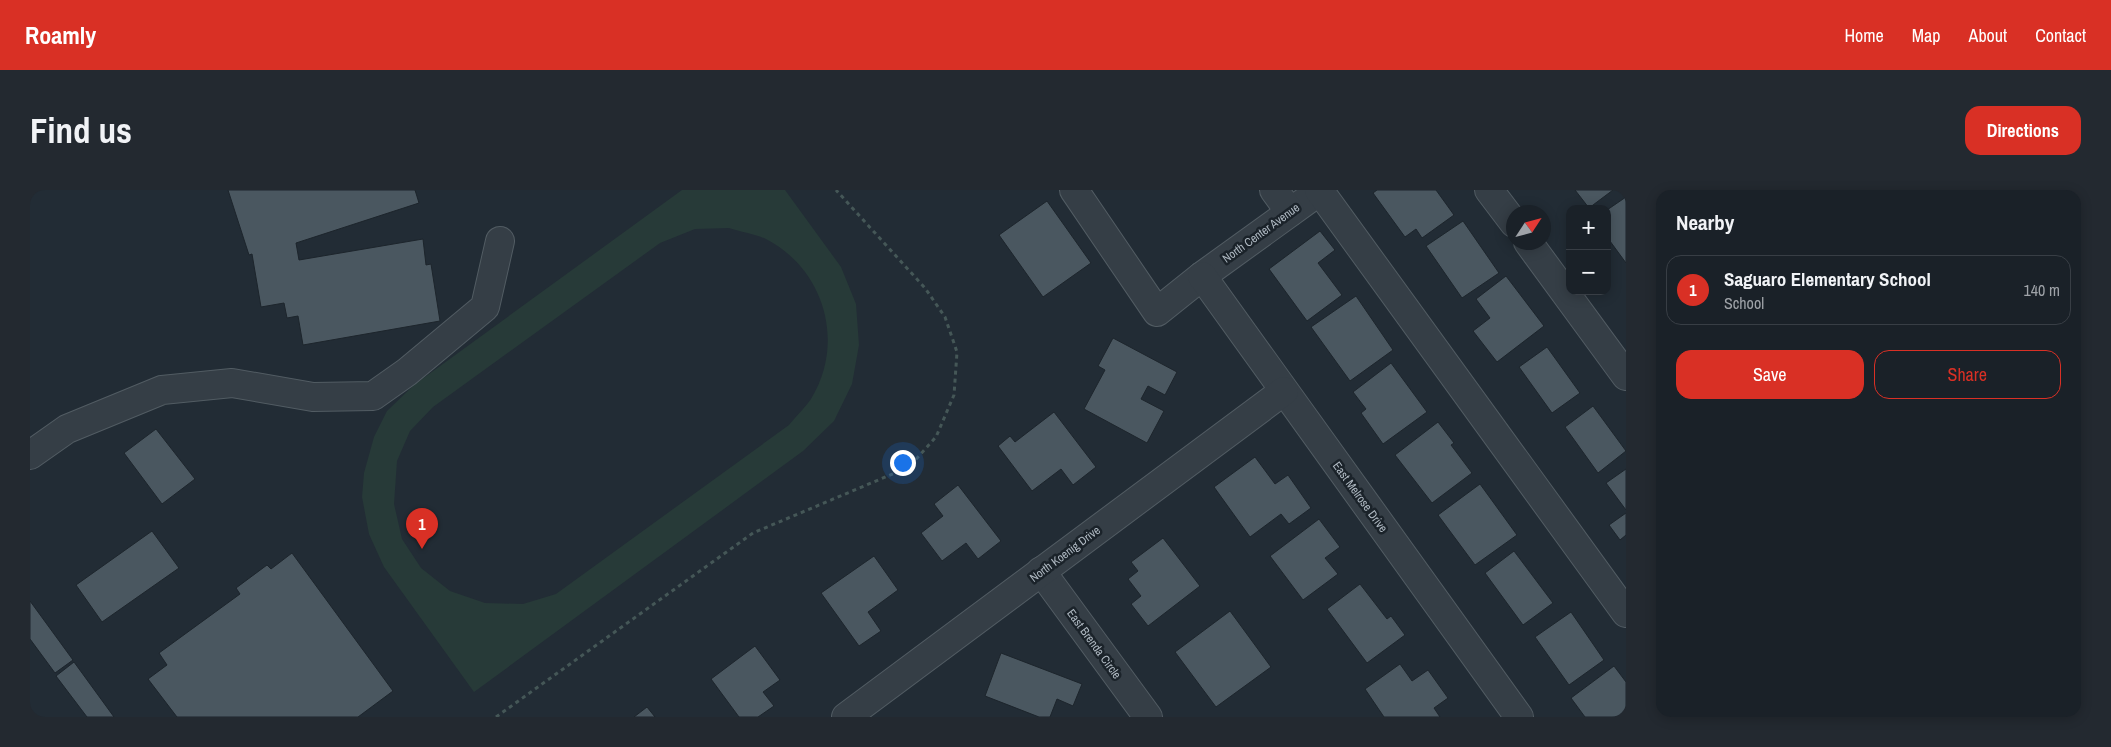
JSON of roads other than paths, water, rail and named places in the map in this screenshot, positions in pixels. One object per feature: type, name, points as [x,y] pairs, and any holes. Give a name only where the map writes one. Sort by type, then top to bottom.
[{"type":"street","name":"North Center Avenue","points":[[1074,190],[1156,312],[1320,190]]},
{"type":"street","points":[[1274,190],[1290,212]]},
{"type":"street","points":[[1320,190],[1626,613]]},
{"type":"street","points":[[1489,190],[1506,212]]},
{"type":"street","points":[[30,455],[67,429],[162,390],[232,383],[313,397],[373,396],[407,372],[485,307],[500,241]]},
{"type":"street","points":[[1534,250],[1626,376]]},
{"type":"street","name":"East Melrose Drive","points":[[1202,276],[1519,717]]},
{"type":"street","name":"North Koenig Drive","points":[[846,717],[1284,391]]},
{"type":"street","name":"East Brenda Circle","points":[[1041,571],[1148,717]]},
{"type":"place","name":"Saguaro Elementary School","points":[[422,549]]}]
